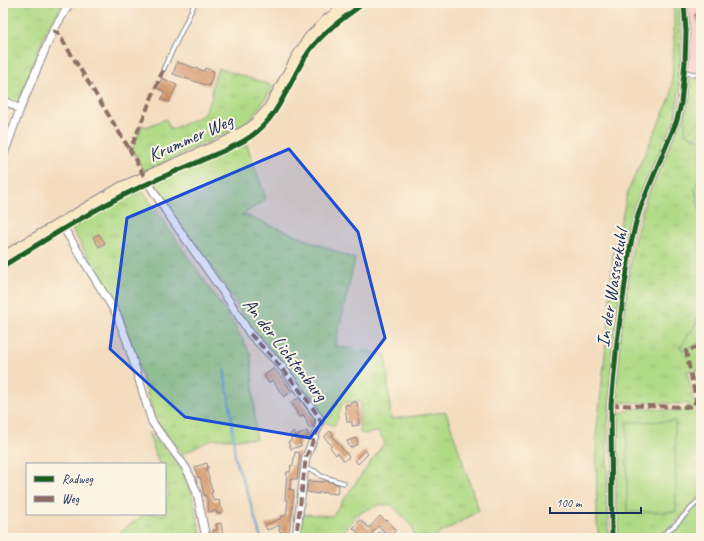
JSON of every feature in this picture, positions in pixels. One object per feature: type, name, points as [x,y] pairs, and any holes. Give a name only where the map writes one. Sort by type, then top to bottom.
[{"type":"main road","name":"Krummer Weg","points":[[3,257],[60,222],[117,190],[144,176],[228,141],[254,126],[268,110],[309,38],[327,20],[349,3]]},
{"type":"street","points":[[3,158],[20,109],[53,31],[70,3]]},
{"type":"street","name":"In der Wasserkuhl","points":[[612,538],[611,405],[617,342],[630,248],[636,222],[641,206],[677,120],[681,104],[686,32],[684,3]]},
{"type":"street","points":[[3,100],[20,109]]},
{"type":"street","name":"An der Lichtenburg","points":[[144,176],[166,211],[230,302],[250,334],[284,369],[320,419],[319,426],[308,452],[296,538]]},
{"type":"street","points":[[60,222],[117,315],[127,341],[152,422],[186,468],[191,478],[196,493],[206,538]]},
{"type":"lane","points":[[163,70],[195,3]]},
{"type":"lane","points":[[684,72],[699,75],[701,94]]},
{"type":"lane","points":[[305,470],[315,471],[321,476],[344,483]]},
{"type":"lane","points":[[659,538],[674,526],[701,498]]},
{"type":"path","points":[[341,538],[358,517],[380,537]]},
{"type":"highlighted area","points":[[289,149],[358,232],[385,338],[310,438],[185,417],[110,349],[127,218]]},
{"type":"shaded area","points":[[701,3],[701,73],[688,71],[688,6]]},
{"type":"green space","points":[[3,3],[64,3],[47,29],[18,104],[3,96]]},
{"type":"green space","points":[[674,3],[680,3],[681,78],[675,119],[635,208],[624,255],[615,328],[607,436],[608,538],[599,538],[597,522],[596,437],[608,327],[613,255],[628,191],[671,96],[674,45]]},
{"type":"green space","points":[[218,68],[274,86],[249,122],[144,172],[132,149],[142,125],[146,127],[166,119],[171,130],[203,115],[212,97],[212,86]]},
{"type":"green space","points":[[687,77],[685,134],[701,140],[701,175],[695,189],[701,217],[701,303],[696,324],[680,348],[682,350],[701,343],[701,370],[687,371],[693,400],[701,403],[701,495],[672,526],[654,538],[616,538],[615,415],[635,408],[683,411],[690,404],[614,402],[619,346],[633,245],[645,202],[677,129]]},
{"type":"green space","points":[[687,77],[701,80],[701,140],[685,134]]},
{"type":"green space","points":[[246,142],[266,199],[241,216],[245,215],[355,259],[335,346],[386,355],[391,419],[446,412],[479,511],[432,538],[414,538],[413,528],[392,505],[379,505],[357,514],[340,538],[299,538],[303,514],[332,516],[385,442],[378,432],[367,434],[360,433],[360,401],[343,402],[335,426],[323,421],[299,383],[252,329],[199,247],[182,227],[157,192],[153,183]]},
{"type":"green space","points":[[701,175],[701,217],[695,189]]},
{"type":"green space","points":[[142,190],[228,315],[251,354],[256,439],[213,439],[183,454],[156,421],[122,314],[70,226]]},
{"type":"green space","points":[[701,303],[701,343],[682,350],[680,348],[696,324]]},
{"type":"green space","points":[[675,421],[676,512],[627,512],[627,422]]},
{"type":"green space","points":[[148,432],[173,457],[189,482],[202,538],[112,538],[144,515],[166,515],[166,498],[169,495],[166,486],[166,463],[159,463]]},
{"type":"green space","points":[[701,502],[701,538],[662,538],[670,532]]},
{"type":"building","points":[[701,12],[701,29],[695,15]]},
{"type":"building","points":[[177,62],[204,71],[205,68],[214,71],[209,86],[173,74]]},
{"type":"building","points":[[162,78],[177,85],[169,102],[161,99],[165,92],[157,88]]},
{"type":"building","points":[[99,234],[105,243],[99,247],[93,237]]},
{"type":"building","points":[[274,368],[292,391],[284,397],[272,380],[269,383],[264,376]]},
{"type":"building","points":[[299,398],[315,420],[314,426],[309,428],[304,415],[299,417],[291,402]]},
{"type":"building","points":[[351,402],[357,402],[359,425],[352,426],[352,422],[347,422],[345,405],[351,404]]},
{"type":"building","points":[[307,431],[309,436],[299,441],[301,446],[291,449],[288,442],[292,440],[290,434],[294,432],[296,436]]},
{"type":"building","points":[[330,431],[334,435],[332,436],[349,457],[344,461],[338,453],[336,455],[330,447],[332,446],[324,437]]},
{"type":"building","points":[[356,438],[358,444],[350,448],[347,441]]},
{"type":"building","points":[[365,450],[368,454],[358,464],[355,460]]},
{"type":"building","points":[[295,452],[300,453],[297,479],[291,479],[290,489],[288,489],[294,490],[292,511],[288,538],[282,538],[283,532],[279,531],[280,525],[267,530],[265,525],[280,519],[281,516],[286,516],[288,500],[285,500],[287,472],[290,472],[291,465],[293,466]]},
{"type":"building","points":[[207,463],[208,468],[206,469],[213,492],[211,493],[214,501],[219,500],[220,508],[222,508],[223,511],[217,514],[216,511],[209,512],[206,495],[204,495],[200,477],[198,478],[195,467]]},
{"type":"building","points":[[308,481],[327,481],[339,485],[337,494],[307,492]]},
{"type":"building","points":[[380,516],[386,521],[387,520],[396,530],[391,536],[378,526],[371,534],[374,538],[363,538],[353,528],[360,520],[369,528]]},
{"type":"building","points":[[221,523],[223,538],[214,538],[213,530],[217,530],[216,524]]},
{"type":"waterway","points":[[224,370],[231,412],[235,459],[248,494],[261,538]]},
{"type":"marked path","points":[[53,31],[58,33],[130,150]]},
{"type":"marked path","points":[[144,176],[130,150],[163,70]]},
{"type":"marked path","points":[[250,334],[294,383],[319,417],[321,423],[306,457],[296,538]]},
{"type":"marked path","points":[[611,405],[693,406],[696,400],[686,351],[701,346]]},
{"type":"cycle path","points":[[3,266],[67,226],[134,190],[231,148],[250,137],[268,121],[275,111],[304,59],[316,42],[331,28],[364,3]]},
{"type":"cycle path","points":[[612,538],[611,405],[617,342],[630,248],[636,222],[641,206],[677,120],[681,104],[686,32],[684,3]]}]
